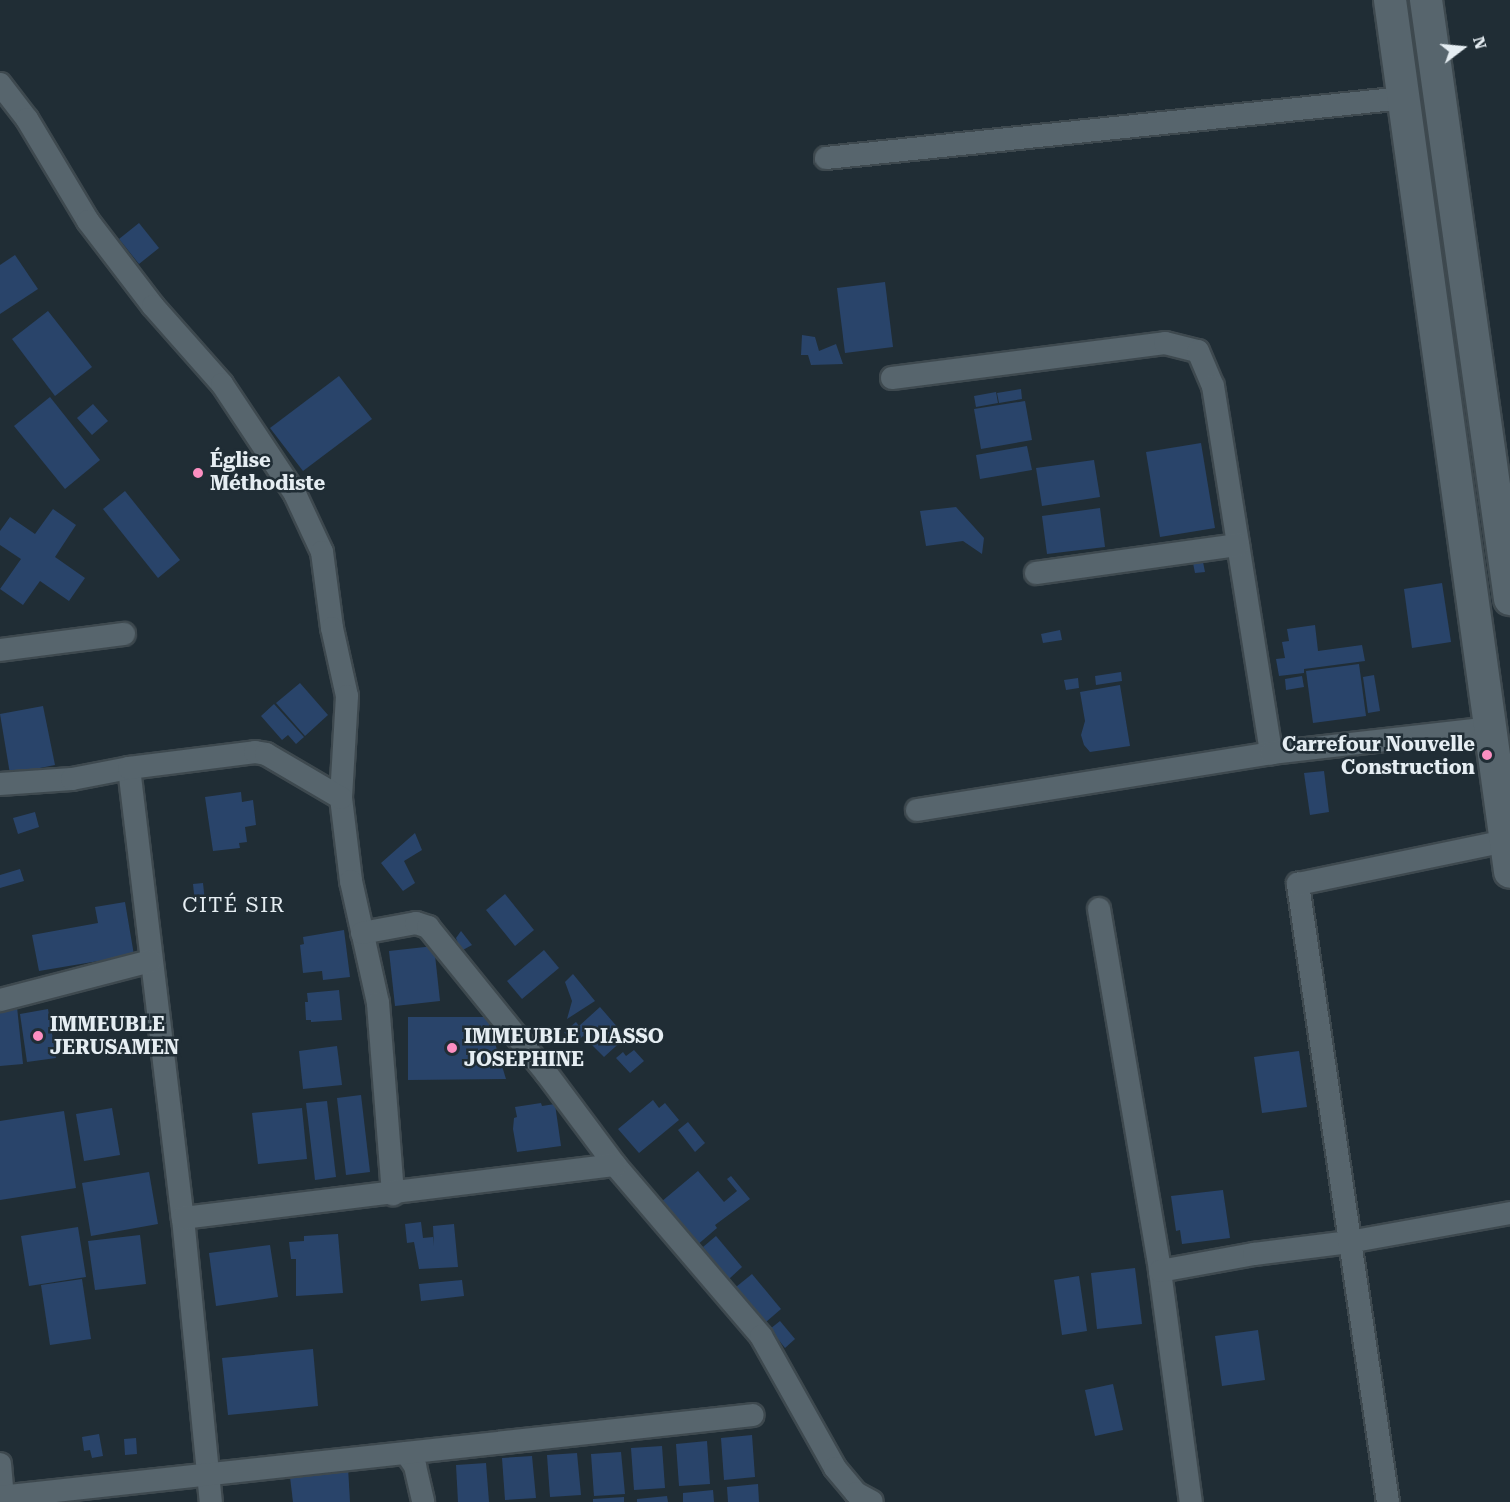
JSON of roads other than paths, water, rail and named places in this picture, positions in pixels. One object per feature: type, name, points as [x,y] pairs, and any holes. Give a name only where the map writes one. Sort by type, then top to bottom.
[{"type":"main road","points":[[1390,0],[1508,841],[1510,872]]},
{"type":"main road","points":[[1426,0],[1510,599]]},
{"type":"street","points":[[0,84],[27,118],[88,221],[153,306],[222,384],[296,494],[322,552],[332,628],[347,696],[340,798],[351,881],[378,1003],[393,1194]]},
{"type":"street","points":[[826,158],[1404,98]]},
{"type":"street","points":[[892,378],[1165,343],[1198,351],[1213,386],[1271,753]]},
{"type":"street","points":[[1036,573],[1238,545]]},
{"type":"street","points":[[0,650],[124,634]]},
{"type":"street","points":[[916,810],[1271,753],[1492,728]]},
{"type":"street","points":[[0,784],[72,779],[129,768],[255,752],[266,754],[340,798]]},
{"type":"street","points":[[129,768],[183,1218],[211,1502]]},
{"type":"street","points":[[1388,1502],[1348,1242],[1298,884],[1508,841]]},
{"type":"street","points":[[1099,909],[1160,1271],[1191,1502]]},
{"type":"street","points":[[362,933],[416,923],[428,927],[547,1074],[615,1165],[761,1336],[835,1468],[856,1493],[872,1502]]},
{"type":"street","points":[[0,1000],[151,961]]},
{"type":"street","points":[[183,1218],[615,1165]]},
{"type":"street","points":[[1160,1271],[1254,1254],[1348,1242],[1510,1213]]},
{"type":"street","points":[[0,1464],[2,1497],[753,1415]]},
{"type":"street","points":[[406,1453],[415,1466],[423,1502]]},
{"type":"place","name":"Église Méthodiste","points":[[198,473]]},
{"type":"place","name":"Carrefour Nouvelle Construction","points":[[1487,755]]},
{"type":"place","name":"IMMEUBLE JERUSAMEN","points":[[38,1036]]},
{"type":"place","name":"IMMEUBLE DIASSO JOSEPHINE","points":[[452,1048]]},
{"type":"district","name":"CITÉ SIR","points":[[234,905]]}]
